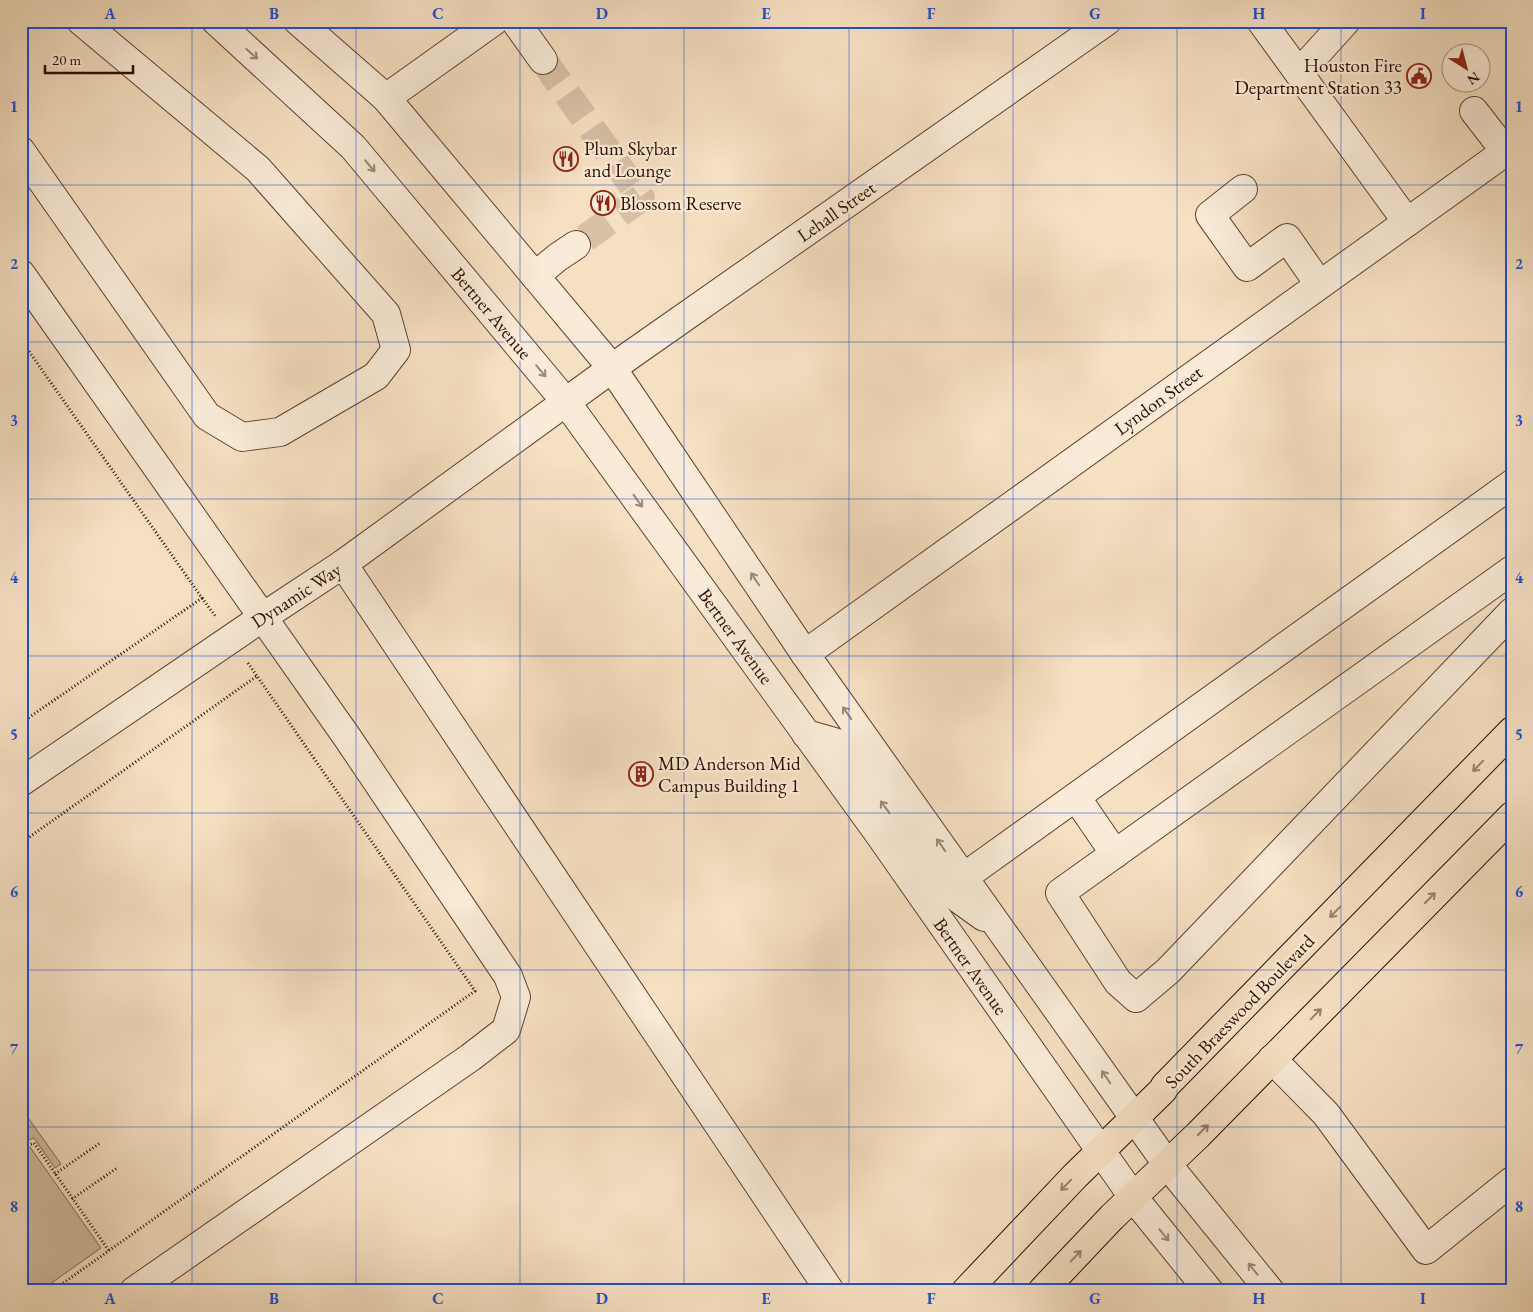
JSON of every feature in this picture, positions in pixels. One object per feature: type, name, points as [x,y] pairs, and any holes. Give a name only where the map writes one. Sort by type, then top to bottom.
[{"type":"main road","name":"South Braeswood Boulevard","points":[[966,1291],[1100,1151],[1163,1090],[1512,731]]},
{"type":"main road","points":[[1042,1291],[1512,816]]},
{"type":"street","points":[[21,151],[207,416],[242,437],[280,432],[376,376],[396,350],[386,314],[258,168],[81,21]]},
{"type":"street","name":"Bertner Avenue","points":[[216,21],[353,147],[566,402],[879,834],[1133,1198],[1209,1291]]},
{"type":"street","points":[[298,21],[386,98],[612,368],[805,654],[1167,1164],[1270,1291]]},
{"type":"street","points":[[386,98],[494,21]]},
{"type":"street","points":[[516,21],[543,60]]},
{"type":"street","name":"Lehall Street","points":[[566,402],[1107,21]]},
{"type":"street","points":[[1261,21],[1407,222]]},
{"type":"street","points":[[1299,73],[1346,21]]},
{"type":"street","points":[[1474,111],[1509,149]]},
{"type":"street","name":"Lyndon Street","points":[[805,654],[1509,149]]},
{"type":"street","points":[[1242,189],[1210,215],[1247,267],[1287,238],[1320,284]]},
{"type":"street","points":[[535,276],[576,245]]},
{"type":"street","points":[[21,274],[347,737],[508,976],[516,997],[506,1030],[471,1057],[134,1291]]},
{"type":"street","name":"Dynamic Way","points":[[21,782],[262,617],[343,564],[566,402]]},
{"type":"street","points":[[964,877],[1509,492]]},
{"type":"street","points":[[343,564],[830,1291]]},
{"type":"street","points":[[1512,570],[1060,893],[1118,982],[1136,998],[1168,971],[1512,612]]},
{"type":"street","points":[[806,734],[841,744],[945,889],[1001,930]]},
{"type":"street","points":[[1076,797],[1115,854]]},
{"type":"street","points":[[1272,1059],[1326,1114],[1426,1250],[1512,1181]]},
{"type":"path","points":[[21,340],[202,598],[21,723]]},
{"type":"path","points":[[21,843],[258,676],[475,991],[52,1291]]},
{"type":"path","points":[[55,1174],[100,1143]]},
{"type":"path","points":[[21,1148],[34,1144],[109,1251]]},
{"type":"path","points":[[72,1199],[117,1168]]},
{"type":"shaded area","points":[[21,1108],[61,1164],[55,1168],[34,1138],[21,1142]]},
{"type":"shaded area","points":[[30,1147],[101,1248],[40,1291],[21,1291],[21,1151]]},
{"type":"tunnel","points":[[543,60],[641,198],[576,245]]},
{"type":"place","name":"Houston Fire Department Station 33","points":[[1419,76]]},
{"type":"place","name":"Plum Skybar and Lounge","points":[[566,159]]},
{"type":"place","name":"Blossom Reserve","points":[[603,203]]},
{"type":"place","name":"MD Anderson Mid Campus Building 1","points":[[641,774]]}]
